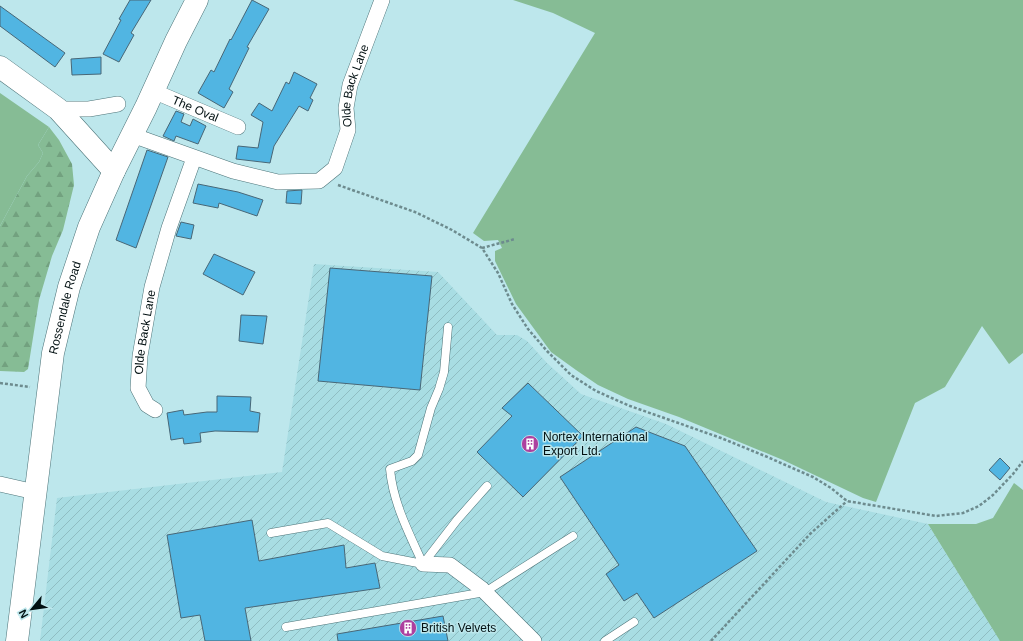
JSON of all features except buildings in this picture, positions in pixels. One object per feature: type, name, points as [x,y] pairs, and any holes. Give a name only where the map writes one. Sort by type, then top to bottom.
[{"type":"main road","name":"Rossendale Road","points":[[18,641],[53,353],[69,287],[89,227],[114,171],[197,0]]},
{"type":"main road","points":[[0,67],[58,109],[114,171]]},
{"type":"street","name":"Olde Back Lane","points":[[324,177],[336,168],[338,162],[348,130],[346,108],[350,85],[382,0]]},
{"type":"street","name":"The Oval","points":[[153,91],[238,127]]},
{"type":"street","points":[[58,109],[89,109],[118,104]]},
{"type":"street","points":[[132,135],[233,171],[278,182],[319,181],[324,177]]},
{"type":"street","name":"Olde Back Lane","points":[[155,410],[147,405],[138,388],[140,356],[156,275],[169,228],[194,158]]},
{"type":"street","points":[[0,484],[35,492]]},
{"type":"street","points":[[423,564],[450,565],[485,592],[534,641]]},
{"type":"lane","points":[[423,564],[406,528],[392,482],[390,468],[412,461],[418,455],[431,408],[444,372],[448,327]]},
{"type":"lane","points":[[423,564],[457,520],[487,486]]},
{"type":"lane","points":[[271,533],[328,523],[382,556],[423,564]]},
{"type":"lane","points":[[286,627],[485,592],[574,536]]},
{"type":"lane","points":[[605,641],[634,622]]},
{"type":"path","points":[[324,177],[341,187],[415,212],[452,230],[482,248],[498,272],[512,304],[528,329],[571,375],[596,392],[630,406],[721,438],[813,477],[831,488],[847,501],[936,516],[963,513],[978,506],[993,495],[1023,461]]},
{"type":"path","points":[[482,248],[515,239]]},
{"type":"path","points":[[0,383],[48,389]]},
{"type":"path","points":[[711,641],[810,534],[847,501]]},
{"type":"shaded area","points":[[314,264],[438,272],[497,335],[517,335],[527,341],[547,363],[581,394],[666,424],[826,502],[928,524],[1000,641],[40,641],[57,498],[282,472]]},
{"type":"green space","points":[[513,0],[1023,0],[1023,353],[1009,364],[982,326],[945,387],[915,403],[876,502],[863,498],[783,460],[679,417],[628,399],[598,385],[576,370],[551,352],[516,304],[495,261],[495,251],[502,248],[498,240],[484,241],[473,233],[595,33],[553,13]]},
{"type":"green space","points":[[0,93],[49,127],[38,145],[43,153],[39,162],[27,176],[0,226]]},
{"type":"green space","points":[[49,127],[59,140],[72,164],[74,185],[63,230],[52,256],[39,300],[28,369],[24,372],[0,371],[0,226],[27,176],[39,162],[43,153],[38,145]]},
{"type":"green space","points":[[1014,483],[1023,490],[1023,641],[1000,641],[928,524],[976,524],[993,518]]},
{"type":"place","name":"Nortex International Export Ltd.","points":[[530,444]]},
{"type":"place","name":"British Velvets","points":[[408,628]]}]
